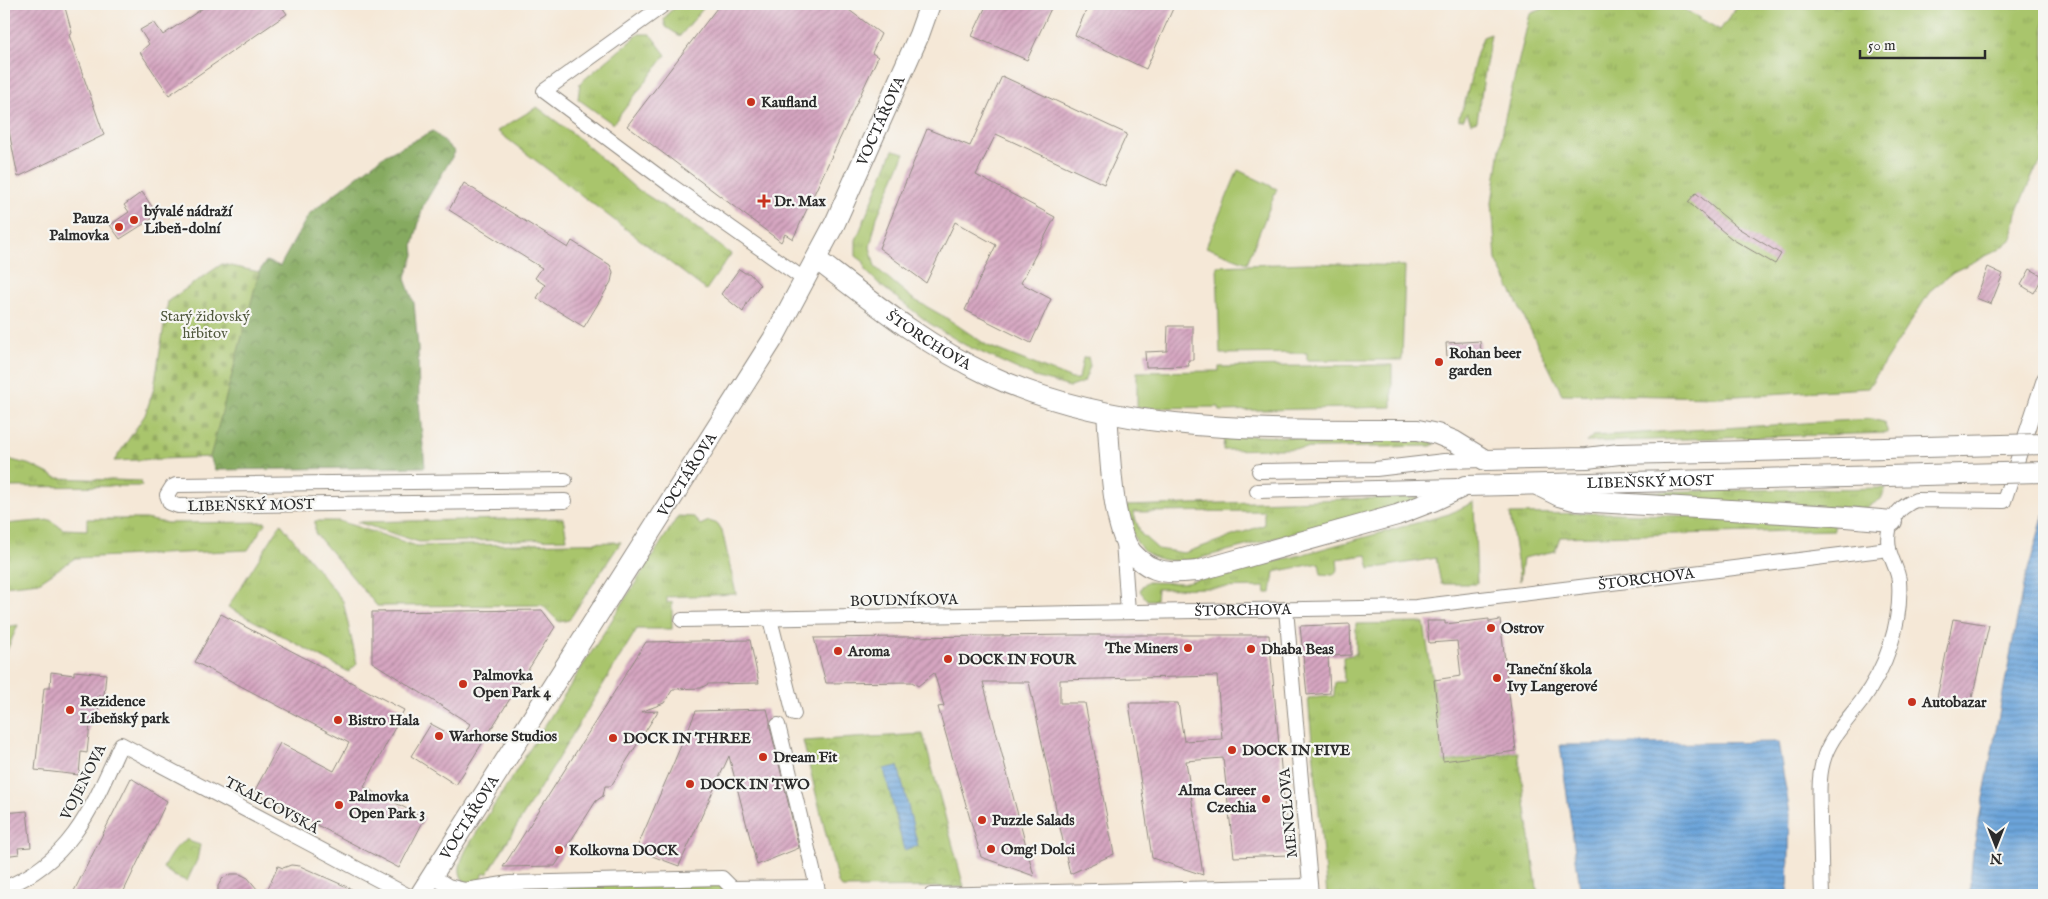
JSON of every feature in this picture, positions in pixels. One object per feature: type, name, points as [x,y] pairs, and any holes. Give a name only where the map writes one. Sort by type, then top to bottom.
[{"type":"main road","name":"VOCTÁŘOVA","points":[[421,891],[774,339],[835,223],[919,35],[930,4]]},
{"type":"main road","name":"VOCTÁŘOVA","points":[[919,35],[939,4]]},
{"type":"main road","name":"ŠTORCHOVA","points":[[816,259],[903,325],[952,356],[1015,386],[1106,413],[1160,422],[1210,426],[1418,430],[1437,434],[1454,441],[1485,460]]},
{"type":"main road","points":[[1106,413],[1115,500],[1122,534],[1127,547],[1138,559],[1155,569],[1175,573],[1197,571],[1397,515],[1465,486]]},
{"type":"main road","name":"LIBEŇSKÝ MOST","points":[[1485,460],[1587,458],[1619,454],[2044,444]]},
{"type":"main road","name":"LIBEŇSKÝ MOST","points":[[1465,486],[2044,472]]},
{"type":"main road","points":[[1535,484],[1559,496],[1578,502],[1892,521]]},
{"type":"street","points":[[665,4],[544,91],[804,280]]},
{"type":"street","points":[[1822,895],[1820,775],[1830,744],[1868,691],[1884,662],[1891,642],[1898,614],[1899,598],[1898,579],[1889,549],[1889,534],[1892,521],[1904,504],[1916,500],[2004,501],[2044,379]]},
{"type":"street","name":"LIBEŇSKÝ MOST","points":[[1259,471],[1376,469],[1444,461],[1485,460]]},
{"type":"street","name":"LIBEŇSKÝ MOST","points":[[561,481],[176,485],[172,487],[167,495],[170,503],[178,506],[561,501]]},
{"type":"street","name":"LIBEŇSKÝ MOST","points":[[1257,492],[1465,486]]},
{"type":"street","points":[[1122,534],[1128,612]]},
{"type":"street","name":"ŠTORCHOVA","points":[[1128,612],[1416,607],[1889,549]]},
{"type":"street","name":"MENCLOVA","points":[[1286,609],[1311,891]]},
{"type":"street","name":"BOUDNÍKOVA","points":[[682,620],[1128,612]]},
{"type":"street","points":[[770,619],[794,714]]},
{"type":"street","points":[[731,892],[818,891],[778,725]]},
{"type":"street","name":"TKALCOVSKÁ","points":[[121,744],[421,891],[448,886],[465,890],[510,889],[722,878],[731,892]]},
{"type":"street","name":"VOJENOVA","points":[[4,888],[30,876],[65,847],[85,820],[121,744]]},
{"type":"street","points":[[931,895],[1311,891]]},
{"type":"green space","points":[[681,4],[707,4],[680,36],[666,27],[664,20],[669,12]]},
{"type":"green space","points":[[1555,4],[1675,4],[1720,30],[1739,4],[2044,4],[2044,158],[2034,172],[2018,208],[2012,239],[2000,249],[1953,272],[1931,290],[1868,388],[1719,397],[1562,394],[1496,260],[1492,202],[1505,117],[1530,14]]},
{"type":"green space","points":[[639,34],[650,34],[666,55],[613,124],[578,99],[580,83]]},
{"type":"green space","points":[[1491,34],[1477,121],[1471,123],[1467,113],[1464,119],[1459,120],[1480,45],[1483,37]]},
{"type":"green space","points":[[537,107],[576,136],[634,187],[687,221],[731,254],[706,290],[497,131]]},
{"type":"green space","points":[[433,131],[455,152],[423,206],[413,246],[414,255],[405,279],[414,303],[418,348],[419,402],[425,467],[215,470],[210,457],[259,272],[266,261],[280,266],[309,214],[382,157]]},
{"type":"green space","points":[[893,150],[905,153],[877,217],[870,247],[875,267],[913,299],[945,317],[988,346],[1072,379],[1079,379],[1083,358],[1088,357],[1090,366],[1084,382],[1070,387],[1035,377],[965,345],[929,323],[879,284],[865,270],[864,262],[856,256],[856,240]]},
{"type":"green space","points":[[1238,170],[1277,189],[1247,263],[1206,247]]},
{"type":"green space","points":[[1309,263],[1405,266],[1402,360],[1307,360],[1307,353],[1220,354],[1217,266]]},
{"type":"green space","name":"Starý židovský hřbitov","points":[[222,264],[259,272],[210,457],[114,461],[145,415],[154,388],[168,301]]},
{"type":"green space","points":[[1392,365],[1392,407],[1220,411],[1219,407],[1137,408],[1137,372],[1219,371],[1219,367]]},
{"type":"green space","points":[[1870,419],[1884,422],[1888,433],[1586,442],[1593,436]]},
{"type":"green space","points":[[1224,435],[1430,441],[1435,444],[1431,446],[1223,450]]},
{"type":"green space","points":[[4,458],[31,465],[57,478],[141,481],[142,486],[4,487]]},
{"type":"green space","points":[[1886,488],[1881,499],[1866,508],[1618,501],[1620,492]]},
{"type":"green space","points":[[1418,498],[1415,501],[1189,561],[1165,560],[1144,551],[1134,537],[1126,506]],"holes":[[[1264,511],[1264,525],[1184,553],[1158,549],[1141,534],[1133,512]]]},
{"type":"green space","points":[[1474,502],[1477,584],[1441,584],[1436,558],[1370,569],[1367,555],[1337,559],[1338,569],[1333,575],[1321,574],[1319,563],[1274,572],[1271,593],[1266,593],[1265,587],[1157,589],[1156,600],[1147,600],[1140,591],[1142,586],[1148,582],[1182,583],[1282,560],[1449,514]]},
{"type":"green space","points":[[1614,513],[1834,522],[1834,530],[1560,537],[1555,551],[1523,558],[1520,581],[1510,514]]},
{"type":"green space","points":[[678,516],[694,517],[700,525],[709,521],[718,524],[722,530],[736,594],[667,597],[667,603],[672,602],[672,629],[637,629],[488,873],[483,874],[482,882],[466,883],[461,875],[460,866],[467,848]]},
{"type":"green space","points":[[563,518],[567,539],[419,542],[357,522]]},
{"type":"green space","points":[[87,519],[145,519],[167,523],[266,522],[248,550],[75,558],[39,582],[4,586],[4,524],[50,520],[63,529],[87,530]]},
{"type":"green space","points":[[315,521],[339,521],[417,546],[621,542],[569,620],[559,622],[542,605],[377,606],[315,533]]},
{"type":"green space","points":[[281,524],[343,601],[357,664],[349,672],[228,607]]},
{"type":"green space","points":[[1424,623],[1445,762],[1518,752],[1538,895],[1435,895],[1434,891],[1383,895],[1327,895],[1308,698],[1334,696],[1335,682],[1344,682],[1343,657],[1356,654],[1356,624]]},
{"type":"green space","points":[[18,625],[4,657],[4,627]]},
{"type":"green space","points":[[923,734],[964,887],[842,888],[838,883],[803,741]]},
{"type":"green space","points":[[188,839],[200,845],[197,860],[187,881],[174,876],[163,868],[176,847]]},
{"type":"green space","points":[[717,883],[725,887],[726,891],[718,894],[527,895],[524,890],[528,887]]},
{"type":"water","points":[[2044,514],[2044,895],[1969,895],[1973,852],[2023,587]]},
{"type":"water","points":[[1778,742],[1790,814],[1788,895],[1581,895],[1560,745]]},
{"type":"water","points":[[898,766],[918,846],[904,850],[884,769]]},
{"type":"building","points":[[4,4],[64,4],[72,33],[69,35],[104,135],[18,177],[4,106]]},
{"type":"building","points":[[209,4],[280,4],[287,14],[169,95],[140,52],[149,44],[140,30],[154,22],[163,35]]},
{"type":"building","name":"Kaufland","points":[[720,4],[841,4],[881,34],[872,53],[878,57],[793,239],[785,234],[781,242],[627,126]]},
{"type":"building","points":[[987,4],[1053,4],[1027,60],[972,36]]},
{"type":"building","points":[[1089,4],[1175,4],[1146,69],[1075,35]]},
{"type":"building","points":[[1002,76],[1127,134],[1104,184],[996,134],[976,175],[1055,217],[1021,283],[1051,299],[1031,343],[965,310],[996,245],[955,222],[926,283],[879,248],[927,129],[970,146]]},
{"type":"building","points":[[464,183],[568,248],[572,241],[610,265],[613,272],[611,282],[584,327],[537,298],[545,285],[535,278],[542,268],[449,210]]},
{"type":"building","name":"bývalé nádraží Libeň-dolní","points":[[142,192],[158,215],[120,239],[110,225],[129,212],[124,205]]},
{"type":"building","points":[[1696,193],[1738,228],[1781,254],[1775,264],[1732,239],[1688,202]]},
{"type":"building","points":[[1988,267],[2003,274],[1991,304],[1976,298]]},
{"type":"building","points":[[739,269],[749,273],[760,285],[743,312],[721,294]]},
{"type":"building","points":[[2030,269],[2043,276],[2034,293],[2021,285]]},
{"type":"building","points":[[1168,326],[1193,326],[1193,360],[1188,360],[1189,366],[1146,367],[1145,352],[1167,351]]},
{"type":"building","points":[[1480,341],[1481,354],[1447,357],[1446,343]]},
{"type":"building","name":"Palmovka Open Park 4","points":[[542,610],[555,627],[456,785],[411,756],[431,724],[461,740],[470,724],[372,662],[372,612]]},
{"type":"building","points":[[221,614],[404,710],[364,787],[425,818],[399,868],[254,792],[280,743],[334,771],[349,743],[195,662]]},
{"type":"building","points":[[1489,619],[1489,622],[1500,620],[1516,751],[1443,761],[1434,680],[1461,676],[1457,641],[1429,643],[1427,621],[1445,621],[1445,624]]},
{"type":"building","points":[[1953,619],[1989,625],[1970,706],[1937,698]]},
{"type":"building","points":[[1350,624],[1351,655],[1328,656],[1330,693],[1307,695],[1300,626]]},
{"type":"building","points":[[1269,635],[1289,855],[1234,857],[1223,758],[1186,761],[1203,875],[1152,858],[1129,703],[1178,703],[1184,741],[1222,739],[1217,676],[1060,680],[1060,703],[1085,703],[1114,854],[1070,874],[1029,682],[983,682],[1034,876],[981,857],[938,707],[944,706],[934,673],[918,686],[912,682],[826,683],[814,638]]},
{"type":"building","name":"DOCK IN THREE","points":[[750,640],[759,683],[708,684],[701,688],[673,689],[664,703],[641,712],[658,711],[611,786],[605,786],[603,796],[596,801],[555,866],[503,867],[646,642]]},
{"type":"building","name":"Rezidence Libeňský park","points":[[74,671],[106,674],[104,696],[99,695],[97,725],[90,724],[87,753],[81,752],[79,775],[35,770],[44,688],[50,688],[51,672],[74,675]]},
{"type":"building","name":"DOCK IN TWO","points":[[767,709],[799,848],[757,865],[729,756],[679,866],[636,850],[696,711]]},
{"type":"building","points":[[131,778],[167,801],[122,895],[72,895]]},
{"type":"building","points":[[27,811],[31,847],[18,848],[19,854],[4,856],[4,813]]},
{"type":"building","points":[[291,865],[300,866],[365,895],[265,895],[278,866],[283,868]]},
{"type":"building","points":[[231,874],[240,874],[248,878],[262,895],[218,895],[218,886],[223,878]]},
{"type":"place","name":"Kaufland","points":[[751,102]]},
{"type":"place","name":"Dr. Max","points":[[764,201]]},
{"type":"place","name":"bývalé nádraží Libeň-dolní","points":[[134,220]]},
{"type":"place","name":"Pauza Palmovka","points":[[119,227]]},
{"type":"place","name":"Rohan beer garden","points":[[1439,362]]},
{"type":"place","name":"Ostrov","points":[[1491,628]]},
{"type":"place","name":"The Miners","points":[[1188,648]]},
{"type":"place","name":"Dhaba Beas","points":[[1251,649]]},
{"type":"place","name":"Aroma","points":[[838,651]]},
{"type":"place","name":"DOCK IN FOUR","points":[[948,659]]},
{"type":"place","name":"Taneční škola Ivy Langerové","points":[[1497,678]]},
{"type":"place","name":"Palmovka Open Park 4","points":[[463,684]]},
{"type":"place","name":"Autobazar","points":[[1912,702]]},
{"type":"place","name":"Rezidence Libeňský park","points":[[70,710]]},
{"type":"place","name":"Bistro Hala","points":[[338,720]]},
{"type":"place","name":"Warhorse Studios","points":[[439,736]]},
{"type":"place","name":"DOCK IN THREE","points":[[613,738]]},
{"type":"place","name":"DOCK IN FIVE","points":[[1232,750]]},
{"type":"place","name":"Dream Fit","points":[[763,757]]},
{"type":"place","name":"DOCK IN TWO","points":[[690,784]]},
{"type":"place","name":"Alma Career Czechia","points":[[1266,799]]},
{"type":"place","name":"Palmovka Open Park 3","points":[[339,805]]},
{"type":"place","name":"Puzzle Salads","points":[[982,820]]},
{"type":"place","name":"Omg! Dolci","points":[[991,849]]},
{"type":"place","name":"Kolkovna DOCK","points":[[559,850]]}]
